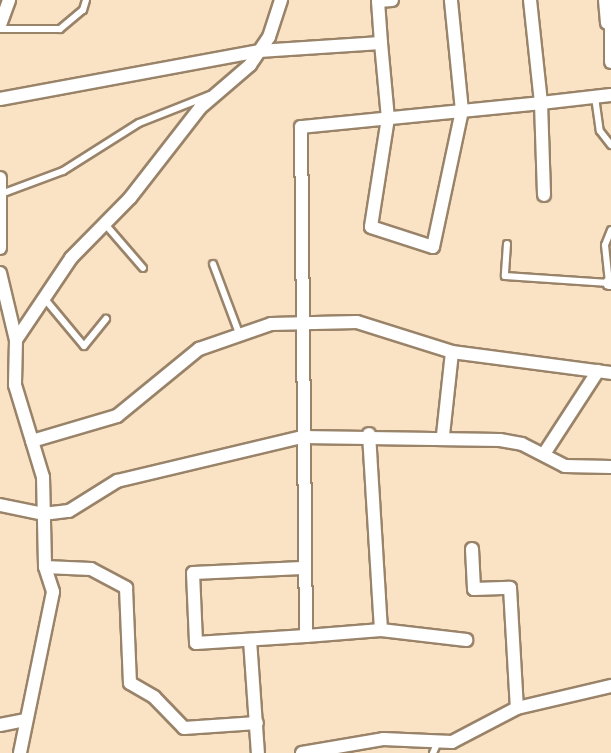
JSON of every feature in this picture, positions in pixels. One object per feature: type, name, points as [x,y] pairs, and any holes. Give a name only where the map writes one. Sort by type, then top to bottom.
[{"type":"street","points":[[0,27],[9,0]]},
{"type":"street","points":[[16,340],[42,296],[218,93],[260,51],[281,0]]},
{"type":"street","points":[[392,0],[378,2],[388,118],[370,227],[433,247],[462,111],[451,0]]},
{"type":"street","points":[[530,0],[541,103],[544,195]]},
{"type":"street","points":[[605,0],[609,22],[611,62]]},
{"type":"street","points":[[0,99],[260,51],[381,43]]},
{"type":"street","points":[[306,636],[302,568],[300,323],[302,127],[611,95]]},
{"type":"street","points":[[0,178],[2,194],[0,248]]},
{"type":"street","points":[[0,273],[16,340],[15,385],[43,477],[45,567],[53,592],[20,753]]},
{"type":"street","points":[[32,441],[117,416],[199,349],[239,333],[300,323],[357,322],[452,352],[604,372],[544,454]]},
{"type":"street","points":[[443,435],[452,352]]},
{"type":"street","points":[[369,434],[381,630]]},
{"type":"street","points":[[0,505],[43,514],[87,503],[117,481],[302,437],[369,434],[443,435],[522,444],[566,466],[611,467]]},
{"type":"street","points":[[472,549],[474,589],[510,588],[517,708]]},
{"type":"street","points":[[45,567],[91,569],[126,588],[130,683],[154,697],[183,728],[257,723]]},
{"type":"street","points":[[302,568],[193,573],[196,644],[381,630],[466,640]]},
{"type":"street","points":[[250,640],[258,753]]},
{"type":"street","points":[[302,753],[353,741],[435,747],[467,739],[517,708],[611,686]]},
{"type":"street","points":[[0,725],[25,720]]},
{"type":"lane","points":[[0,27],[60,29],[83,10],[86,0]]},
{"type":"lane","points":[[2,194],[63,171],[180,103],[218,93]]},
{"type":"lane","points":[[595,97],[600,131],[611,145]]},
{"type":"lane","points":[[105,224],[143,268]]},
{"type":"lane","points":[[507,244],[505,276],[610,283],[605,245],[611,230]]},
{"type":"lane","points":[[213,264],[239,333]]},
{"type":"lane","points":[[42,296],[84,346],[106,319]]}]
